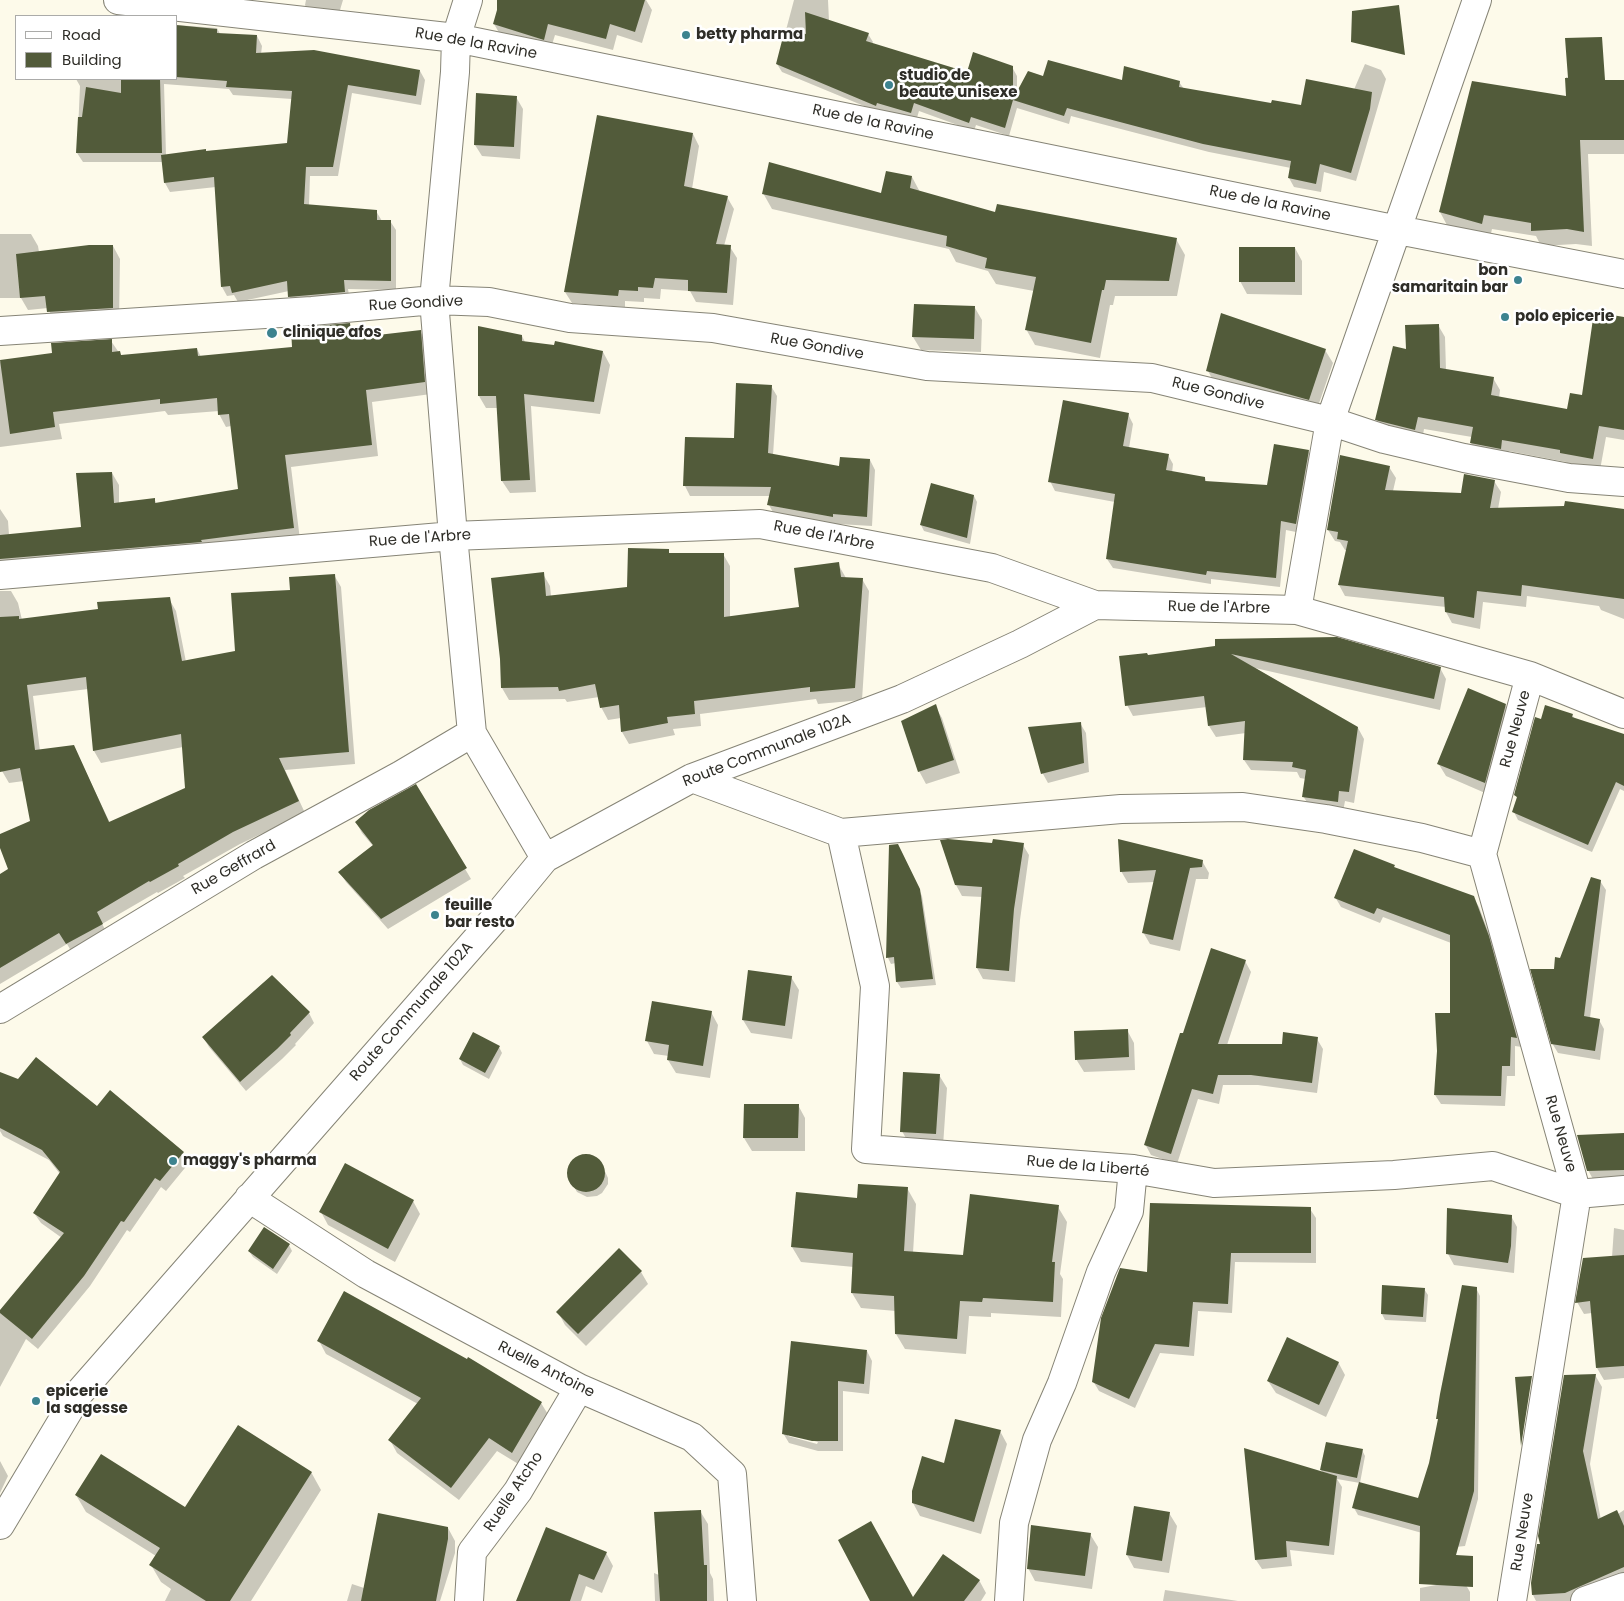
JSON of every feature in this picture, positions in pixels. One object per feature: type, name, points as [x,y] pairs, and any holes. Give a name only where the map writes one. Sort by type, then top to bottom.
[{"type":"street","name":"Rue de la Ravine","points":[[118,0],[456,38],[1398,230],[1624,274]]},
{"type":"street","points":[[468,0],[456,38],[455,72],[434,300],[453,536],[472,733],[545,858]]},
{"type":"street","points":[[1297,610],[1330,421],[1477,0]]},
{"type":"street","name":"Rue Gondive","points":[[0,331],[312,311],[434,300],[489,302],[570,318],[713,328],[927,366],[1152,378],[1330,421],[1384,439],[1464,458],[1569,478],[1624,482]]},
{"type":"street","name":"Rue de l'Arbre","points":[[0,575],[453,536],[760,524],[992,568],[1095,605],[1297,610],[1530,676],[1624,714]]},
{"type":"street","name":"Route Communale 102A","points":[[0,1525],[79,1393],[498,915],[545,858],[692,778],[902,699],[1020,644],[1095,605]]},
{"type":"street","name":"Rue Neuve","points":[[1512,1601],[1577,1194],[1482,854],[1530,676]]},
{"type":"street","name":"Rue Geffrard","points":[[0,1009],[254,855],[401,775],[472,733]]},
{"type":"street","points":[[692,778],[841,833],[1121,809],[1243,807],[1346,823],[1422,838],[1482,854]]},
{"type":"street","name":"Rue de la Liberté","points":[[841,833],[875,986],[866,1150],[1133,1169],[1214,1184],[1394,1175],[1493,1166],[1577,1194],[1624,1190]]},
{"type":"street","points":[[1009,1601],[1014,1523],[1037,1440],[1062,1383],[1101,1272],[1129,1211],[1133,1169]]},
{"type":"street","name":"Ruelle Antoine","points":[[249,1198],[366,1274],[579,1388],[692,1438],[732,1474],[742,1601]]},
{"type":"street","name":"Ruelle Atcho","points":[[469,1601],[472,1552],[518,1491],[579,1388]]},
{"type":"street","points":[[1585,1601],[1624,1587]]},
{"type":"building","points":[[497,0],[645,0],[635,32],[610,24],[606,39],[548,24],[544,40],[493,24],[497,10]]},
{"type":"building","points":[[1399,5],[1405,55],[1351,42],[1352,11]]},
{"type":"building","points":[[805,12],[869,33],[866,41],[967,72],[973,52],[1013,66],[1013,99],[1028,71],[1043,76],[1048,60],[1122,80],[1124,66],[1180,81],[1179,87],[1271,103],[1272,100],[1301,105],[1306,79],[1372,92],[1370,109],[1351,173],[1320,164],[1316,184],[1288,178],[1291,161],[1203,144],[1067,108],[1064,116],[1013,100],[1005,128],[971,117],[969,123],[914,103],[911,113],[877,103],[876,106],[776,64],[785,29],[806,34]]},
{"type":"building","points":[[178,25],[217,29],[217,33],[257,35],[256,53],[314,50],[420,70],[416,96],[348,85],[333,167],[306,167],[304,204],[377,210],[377,220],[391,220],[391,281],[344,280],[345,292],[288,297],[287,281],[232,293],[230,286],[221,287],[214,177],[164,183],[161,155],[206,149],[206,151],[287,143],[292,91],[226,87],[227,81],[178,77]]},
{"type":"building","points":[[1602,37],[1605,80],[1624,80],[1624,140],[1580,140],[1584,232],[1567,229],[1531,231],[1531,223],[1484,215],[1482,224],[1439,212],[1472,81],[1566,96],[1565,78],[1568,78],[1565,38]]},
{"type":"building","points":[[121,80],[160,80],[162,153],[76,153],[78,117],[82,117],[86,87],[121,93]]},
{"type":"building","points":[[476,93],[517,96],[514,147],[474,145]]},
{"type":"building","points":[[597,115],[693,133],[684,186],[728,196],[716,244],[731,245],[727,293],[688,291],[688,280],[655,278],[653,288],[638,287],[638,291],[619,290],[618,296],[564,292]]},
{"type":"building","points":[[769,162],[881,193],[886,171],[912,176],[910,188],[995,212],[997,204],[1177,238],[1169,281],[1106,280],[1104,290],[1102,290],[1091,343],[1025,330],[1036,277],[985,268],[987,258],[946,246],[947,236],[762,194]]},
{"type":"building","points":[[89,245],[113,245],[113,308],[47,312],[45,296],[20,298],[16,254]]},
{"type":"building","points":[[1239,247],[1295,247],[1295,282],[1239,282]]},
{"type":"building","points":[[914,304],[975,306],[974,339],[912,337]]},
{"type":"building","points":[[1594,312],[1624,317],[1624,430],[1599,426],[1593,459],[1560,453],[1560,450],[1502,440],[1501,449],[1470,443],[1473,427],[1418,417],[1415,430],[1375,420],[1393,346],[1406,349],[1405,325],[1439,324],[1440,368],[1494,377],[1491,395],[1567,409],[1570,393],[1582,395]]},
{"type":"building","points":[[1221,313],[1326,349],[1309,400],[1206,371]]},
{"type":"building","points":[[350,323],[352,338],[421,330],[425,382],[366,390],[372,445],[285,455],[294,528],[201,540],[202,542],[0,559],[0,535],[81,527],[76,473],[112,472],[114,503],[155,498],[155,503],[238,489],[229,414],[218,415],[217,398],[160,404],[160,399],[53,412],[55,427],[10,434],[0,360],[52,353],[51,343],[112,339],[112,352],[120,351],[121,355],[197,348],[198,356],[292,347],[291,328]]},
{"type":"building","points":[[478,326],[522,335],[522,341],[554,345],[555,341],[603,351],[594,402],[524,394],[530,480],[501,481],[496,396],[478,396]]},
{"type":"building","points":[[736,383],[772,385],[768,453],[839,466],[840,457],[870,459],[867,517],[833,514],[833,517],[767,505],[771,487],[683,486],[685,437],[734,438]]},
{"type":"building","points":[[1063,400],[1129,413],[1123,446],[1169,454],[1166,470],[1205,477],[1205,481],[1267,485],[1274,444],[1309,450],[1296,524],[1281,521],[1276,578],[1207,571],[1206,575],[1106,559],[1115,494],[1048,482]]},
{"type":"building","points":[[1340,455],[1390,466],[1385,490],[1461,493],[1464,474],[1495,480],[1490,508],[1564,506],[1565,501],[1624,509],[1624,599],[1522,585],[1521,596],[1477,591],[1474,618],[1445,612],[1444,597],[1338,585],[1348,541],[1337,539],[1338,532],[1327,530]]},
{"type":"building","points":[[931,483],[974,495],[967,538],[920,525]]},
{"type":"building","points":[[628,548],[669,549],[669,553],[724,553],[724,617],[799,607],[794,568],[839,562],[841,577],[863,578],[855,688],[810,692],[810,687],[694,701],[695,714],[667,717],[668,723],[621,732],[619,705],[600,708],[595,684],[559,691],[558,687],[501,688],[500,659],[491,578],[544,572],[546,596],[627,587]]},
{"type":"building","points":[[335,574],[349,752],[279,758],[299,801],[233,832],[178,864],[179,866],[149,881],[97,912],[103,924],[66,944],[59,933],[0,968],[0,874],[8,869],[0,848],[0,834],[30,821],[20,768],[0,772],[0,617],[19,616],[19,619],[98,609],[97,602],[170,597],[182,661],[235,651],[231,593],[290,590],[289,577]],"holes":[[[86,677],[93,751],[181,734],[185,788],[109,822],[74,745],[35,750],[27,685]]]},
{"type":"building","points":[[1337,637],[1441,667],[1434,699],[1231,654],[1358,727],[1349,792],[1339,791],[1338,802],[1302,797],[1306,770],[1292,767],[1293,762],[1243,760],[1245,721],[1208,726],[1204,696],[1125,706],[1119,656],[1147,653],[1148,655],[1215,646],[1215,639]]},
{"type":"building","points":[[1468,688],[1506,704],[1485,783],[1437,764]]},
{"type":"building","points":[[936,704],[954,760],[918,772],[901,721]]},
{"type":"building","points":[[1545,705],[1573,714],[1572,717],[1624,734],[1624,786],[1616,782],[1588,845],[1512,812],[1517,797],[1514,795],[1535,717],[1541,719]]},
{"type":"building","points":[[1081,722],[1084,763],[1041,774],[1028,727]]},
{"type":"building","points":[[416,784],[467,868],[381,919],[338,872],[373,845],[355,822],[369,810]]},
{"type":"building","points":[[993,839],[1024,843],[1014,909],[1009,971],[976,968],[982,887],[955,885],[940,840],[992,843]]},
{"type":"building","points":[[1118,839],[1203,860],[1202,867],[1190,868],[1173,940],[1142,933],[1156,870],[1120,872]]},
{"type":"building","points":[[898,844],[920,889],[933,979],[896,982],[894,957],[886,958],[889,845]]},
{"type":"building","points":[[1354,849],[1395,865],[1394,867],[1474,896],[1489,936],[1517,1038],[1511,1037],[1510,1066],[1502,1066],[1501,1096],[1434,1095],[1437,1051],[1435,1013],[1450,1013],[1450,935],[1377,908],[1374,914],[1334,898]]},
{"type":"building","points":[[1591,877],[1601,880],[1584,1016],[1600,1019],[1595,1051],[1551,1044],[1530,969],[1554,969],[1555,957],[1560,958]]},
{"type":"building","points":[[1211,948],[1246,960],[1218,1044],[1282,1044],[1283,1032],[1318,1037],[1312,1083],[1251,1075],[1218,1075],[1213,1094],[1192,1089],[1171,1154],[1144,1145],[1180,1033],[1183,1033]]},
{"type":"building","points":[[748,970],[792,976],[785,1026],[742,1020]]},
{"type":"building","points":[[272,975],[310,1012],[277,1049],[240,1082],[202,1037]]},
{"type":"building","points":[[652,1001],[712,1011],[703,1066],[667,1060],[669,1045],[645,1041]]},
{"type":"building","points":[[1128,1029],[1129,1057],[1075,1060],[1074,1031]]},
{"type":"building","points":[[473,1032],[500,1046],[485,1073],[459,1059]]},
{"type":"building","points":[[36,1057],[97,1106],[110,1090],[184,1152],[160,1181],[155,1178],[124,1222],[121,1221],[84,1276],[32,1339],[0,1313],[0,1310],[64,1233],[33,1213],[60,1172],[42,1150],[0,1128],[0,1072],[18,1079]]},
{"type":"building","points":[[903,1072],[940,1074],[936,1134],[900,1132]]},
{"type":"building","points":[[744,1104],[799,1104],[798,1138],[743,1138]]},
{"type":"building","points":[[1624,1133],[1624,1170],[1587,1171],[1577,1135]]},
{"type":"building","points":[[586,1154],[599,1160],[605,1173],[599,1186],[586,1192],[573,1186],[567,1173],[573,1160]]},
{"type":"building","points":[[345,1163],[414,1200],[388,1249],[319,1212]]},
{"type":"building","points":[[858,1184],[908,1187],[904,1251],[963,1255],[970,1194],[1059,1205],[1052,1262],[1055,1262],[1053,1302],[983,1298],[982,1302],[960,1301],[957,1339],[895,1334],[894,1296],[851,1293],[853,1253],[791,1247],[796,1192],[857,1198]]},
{"type":"building","points":[[1150,1203],[1311,1207],[1311,1253],[1231,1253],[1228,1304],[1193,1302],[1189,1347],[1155,1344],[1129,1399],[1092,1382],[1101,1318],[1120,1268],[1147,1272]]},
{"type":"building","points":[[1447,1208],[1512,1215],[1511,1246],[1508,1263],[1446,1254]]},
{"type":"building","points":[[264,1227],[290,1244],[273,1269],[248,1251]]},
{"type":"building","points":[[619,1248],[642,1271],[578,1334],[556,1312]]},
{"type":"building","points":[[1624,1255],[1624,1366],[1596,1368],[1590,1301],[1575,1303],[1583,1258]]},
{"type":"building","points":[[1382,1285],[1425,1288],[1423,1317],[1381,1314]]},
{"type":"building","points":[[1462,1285],[1477,1287],[1474,1491],[1456,1555],[1473,1556],[1473,1587],[1419,1584],[1420,1526],[1352,1508],[1359,1482],[1418,1498],[1429,1463],[1438,1419],[1436,1419],[1440,1394]]},
{"type":"building","points":[[344,1291],[467,1359],[468,1357],[542,1402],[512,1453],[489,1438],[451,1488],[388,1440],[421,1398],[317,1341]]},
{"type":"building","points":[[1287,1337],[1339,1362],[1319,1405],[1267,1381]]},
{"type":"building","points":[[791,1341],[867,1350],[864,1384],[838,1381],[838,1441],[812,1441],[782,1434]]},
{"type":"building","points":[[1596,1374],[1583,1451],[1598,1519],[1617,1510],[1624,1526],[1624,1567],[1565,1593],[1532,1595],[1531,1583],[1537,1544],[1540,1544],[1538,1536],[1564,1375]]},
{"type":"building","points":[[1532,1376],[1521,1446],[1515,1377]]},
{"type":"building","points":[[955,1419],[1001,1430],[974,1522],[912,1503],[912,1491],[922,1456],[944,1463]]},
{"type":"building","points":[[238,1425],[312,1472],[230,1601],[206,1601],[149,1565],[160,1548],[75,1495],[101,1454],[185,1507]]},
{"type":"building","points":[[1326,1442],[1363,1449],[1357,1478],[1320,1470]]},
{"type":"building","points":[[1244,1448],[1337,1476],[1329,1546],[1286,1541],[1287,1557],[1255,1560]]},
{"type":"building","points":[[1134,1506],[1170,1512],[1162,1561],[1126,1555]]},
{"type":"building","points":[[701,1510],[704,1565],[707,1565],[707,1601],[660,1601],[654,1512]]},
{"type":"building","points":[[378,1513],[448,1527],[448,1539],[436,1601],[361,1601]]},
{"type":"building","points":[[871,1521],[913,1597],[943,1554],[980,1580],[964,1601],[870,1601],[838,1540]]},
{"type":"building","points":[[1031,1525],[1091,1533],[1085,1576],[1027,1569]]},
{"type":"building","points":[[546,1527],[607,1552],[594,1580],[579,1574],[570,1601],[516,1601]]},
{"type":"place","name":"betty pharma","points":[[686,35]]},
{"type":"place","name":"studio de beaute unisexe","points":[[889,85]]},
{"type":"place","name":"bon samaritain bar","points":[[1518,280]]},
{"type":"place","name":"polo epicerie","points":[[1505,317]]},
{"type":"place","name":"clinique afos","points":[[272,333]]},
{"type":"place","name":"feuille bar resto","points":[[435,915]]},
{"type":"place","name":"maggy's pharma","points":[[173,1161]]},
{"type":"place","name":"epicerie la sagesse","points":[[36,1401]]}]
